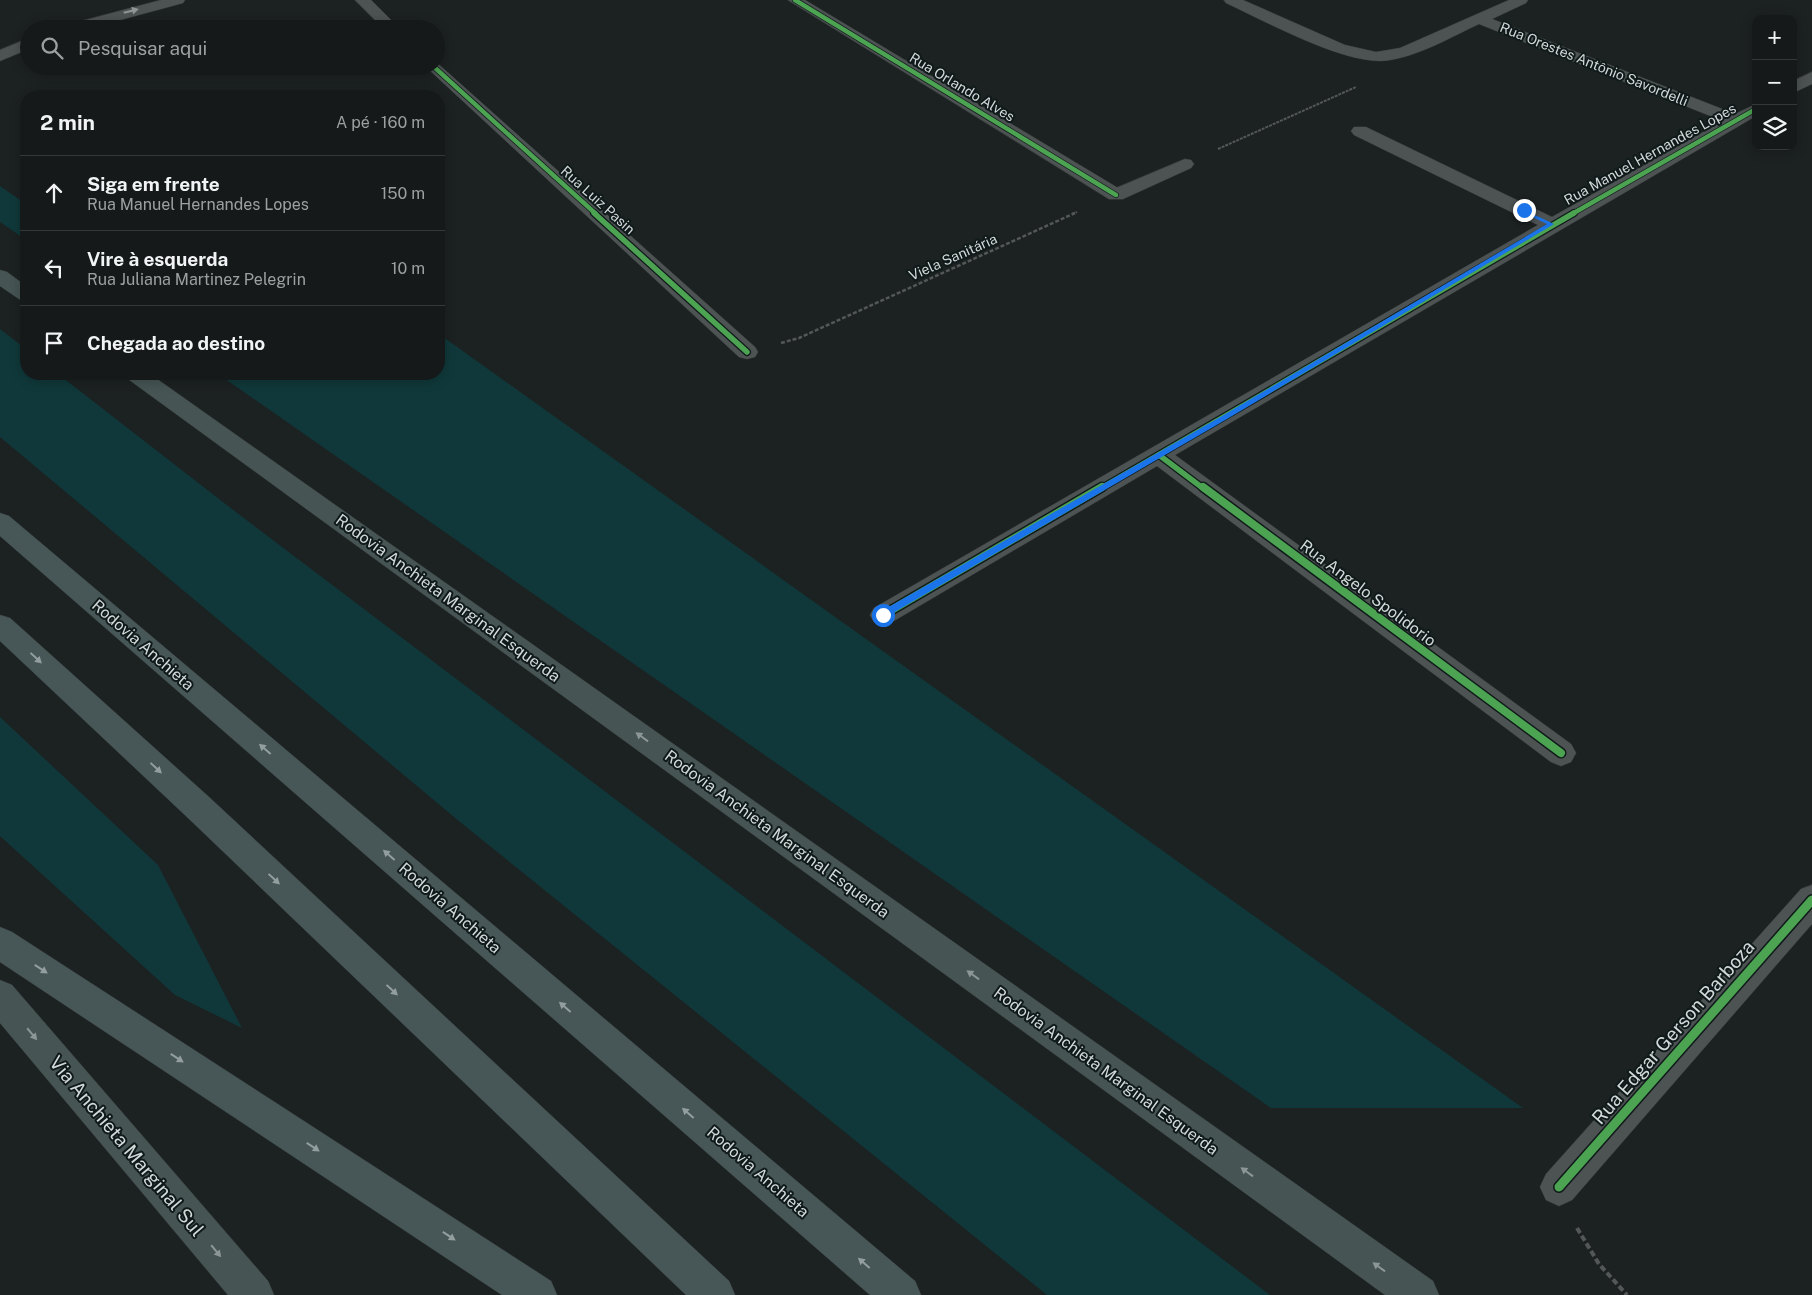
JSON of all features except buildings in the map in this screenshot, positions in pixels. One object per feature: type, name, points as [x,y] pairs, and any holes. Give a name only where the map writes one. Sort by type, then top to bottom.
[{"type":"highway","points":[[0,276],[20,291]]},
{"type":"highway","name":"Rodovia Anchieta Marginal Esquerda","points":[[144,380],[1419,1295]]},
{"type":"highway","name":"Rodovia Anchieta","points":[[0,522],[901,1295]]},
{"type":"highway","points":[[0,625],[198,806],[715,1295]]},
{"type":"highway","points":[[0,943],[411,1210],[537,1295]]},
{"type":"highway","name":"Via Anchieta Marginal Sul","points":[[0,996],[254,1295]]},
{"type":"street","points":[[98,20],[157,2],[178,0]]},
{"type":"street","points":[[362,0],[383,20]]},
{"type":"street","name":"Rua Orlando Alves","points":[[795,0],[1116,195]]},
{"type":"street","points":[[1231,0],[1339,48],[1356,54],[1376,57],[1406,51],[1522,0]]},
{"type":"street","name":"Rua Orestes Antônio Savordelli","points":[[1479,19],[1736,120]]},
{"type":"street","points":[[0,56],[20,47]]},
{"type":"street","name":"Rua Luiz Pasin","points":[[443,75],[747,352]]},
{"type":"street","points":[[1797,86],[1812,77]]},
{"type":"street","name":"Rua Manuel Hernandes Lopes","points":[[883,615],[1159,456],[1551,224],[1752,111]]},
{"type":"street","points":[[1360,131],[1551,224]]},
{"type":"street","points":[[1116,195],[1185,164]]},
{"type":"street","name":"Rua Angelo Spolidorio","points":[[1159,456],[1561,753]]},
{"type":"street","name":"Rua Edgar Gerson Barboza","points":[[1559,1186],[1812,900]]},
{"type":"path","points":[[1185,164],[1361,84]]},
{"type":"path","points":[[1559,1186],[1586,1249],[1607,1276],[1627,1295]]},
{"type":"shaded area","points":[[0,186],[20,200],[20,236],[0,222]]},
{"type":"shaded area","points":[[0,329],[20,344],[20,380],[66,380],[232,509],[1270,1295],[1047,1295],[460,822],[0,437]]},
{"type":"shaded area","points":[[445,338],[1523,1108],[1271,1108],[227,380],[445,380]]},
{"type":"shaded area","points":[[0,717],[158,865],[242,1028],[175,995],[0,836]]},
{"type":"cycle path","points":[[795,0],[1116,195]]},
{"type":"cycle path","points":[[443,75],[747,352]]},
{"type":"cycle path","points":[[883,615],[1428,297],[1752,111]]},
{"type":"cycle path","points":[[1159,455],[1561,753]]},
{"type":"cycle path","points":[[1559,1187],[1812,900]]},
{"type":"route","points":[[883,615],[1225,417],[1551,224],[1524,210]]}]
